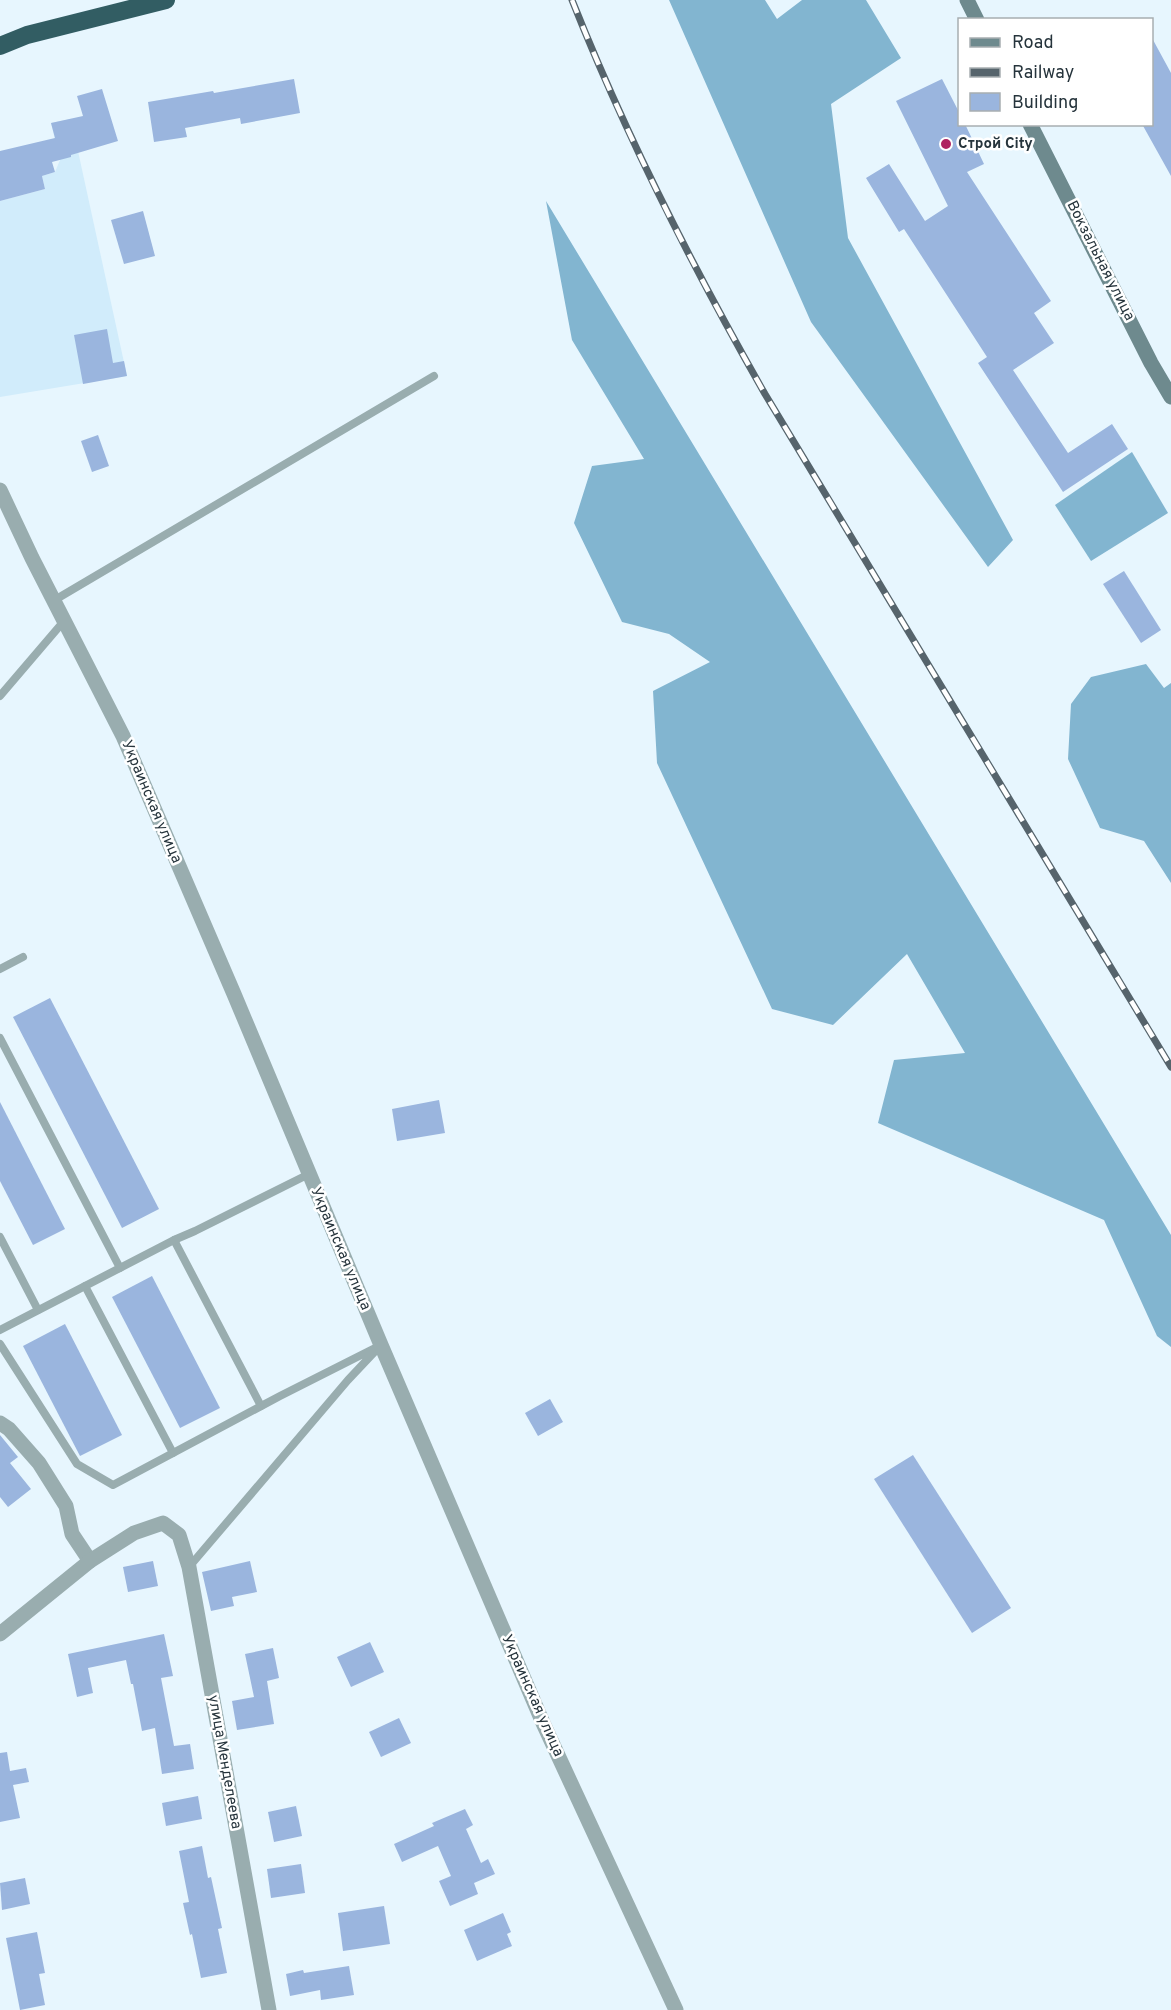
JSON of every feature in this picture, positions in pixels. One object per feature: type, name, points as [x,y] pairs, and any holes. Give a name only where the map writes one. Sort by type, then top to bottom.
[{"type":"highway","points":[[0,46],[27,35],[166,0]]},
{"type":"street","points":[[967,0],[976,18]]},
{"type":"street","name":"Вокзальная улица","points":[[1031,126],[1151,363],[1171,397]]},
{"type":"street","name":"Украинская улица","points":[[0,490],[53,601],[123,736],[543,1723],[676,2010]]},
{"type":"street","points":[[0,1423],[9,1429],[39,1463],[66,1506],[72,1534],[90,1561],[0,1634]]},
{"type":"street","name":"улица Менделеева","points":[[90,1561],[134,1533],[163,1523],[179,1535],[189,1567],[269,2010]]},
{"type":"lane","points":[[53,601],[434,376]]},
{"type":"lane","points":[[0,696],[64,621]]},
{"type":"lane","points":[[0,969],[23,957]]},
{"type":"lane","points":[[0,1038],[120,1268]]},
{"type":"lane","points":[[0,1330],[174,1240],[309,1174]]},
{"type":"lane","points":[[0,1237],[38,1310]]},
{"type":"lane","points":[[174,1240],[261,1406]]},
{"type":"lane","points":[[85,1286],[173,1453]]},
{"type":"lane","points":[[0,1344],[77,1464],[113,1485],[381,1345]]},
{"type":"lane","points":[[189,1567],[348,1380],[381,1345]]},
{"type":"shaded area","points":[[669,0],[765,0],[777,19],[802,0],[866,0],[901,58],[831,104],[848,238],[1013,540],[988,567],[811,322]]},
{"type":"shaded area","points":[[71,119],[127,376],[0,397],[0,201],[45,189],[42,176],[55,172],[60,160],[51,123]]},
{"type":"shaded area","points":[[546,201],[1171,1235],[1171,1347],[1157,1336],[1104,1220],[878,1123],[894,1060],[965,1053],[907,954],[833,1025],[772,1009],[657,763],[653,691],[710,662],[669,634],[622,622],[574,523],[592,466],[644,459],[572,340]]},
{"type":"shaded area","points":[[1132,452],[1168,513],[1091,561],[1055,505]]},
{"type":"shaded area","points":[[1146,664],[1164,688],[1171,683],[1171,883],[1144,841],[1100,828],[1068,759],[1071,704],[1091,677]]},
{"type":"building","points":[[1153,40],[1171,73],[1171,176],[1143,126],[1153,126]]},
{"type":"building","points":[[294,79],[300,113],[241,124],[240,118],[185,128],[187,137],[154,142],[148,102]]},
{"type":"building","points":[[942,79],[958,110],[958,126],[966,126],[984,164],[967,172],[1051,301],[1034,313],[1054,343],[1013,370],[1068,453],[1112,424],[1128,449],[1063,492],[978,363],[987,357],[904,229],[899,232],[866,178],[889,164],[925,221],[948,206],[896,101]]},
{"type":"building","points":[[102,89],[118,141],[52,162],[55,172],[42,176],[45,189],[0,201],[0,151],[55,138],[51,123],[83,116],[77,96]]},
{"type":"building","points":[[143,211],[155,256],[124,264],[111,220]]},
{"type":"building","points":[[107,329],[113,363],[124,361],[127,376],[83,384],[74,335]]},
{"type":"building","points":[[98,435],[109,466],[92,472],[81,441]]},
{"type":"building","points":[[1124,571],[1161,630],[1141,643],[1103,584]]},
{"type":"building","points":[[50,998],[159,1209],[122,1228],[13,1017]]},
{"type":"building","points":[[439,1100],[445,1133],[397,1141],[392,1109]]},
{"type":"building","points":[[0,1102],[65,1229],[33,1245],[0,1181]]},
{"type":"building","points":[[152,1276],[220,1408],[180,1428],[112,1297]]},
{"type":"building","points":[[65,1324],[122,1435],[80,1456],[23,1346]]},
{"type":"building","points":[[550,1399],[563,1422],[538,1436],[525,1413]]},
{"type":"building","points":[[0,1435],[18,1457],[10,1463],[31,1489],[8,1507],[0,1497]]},
{"type":"building","points":[[913,1455],[1011,1608],[972,1633],[874,1479]]},
{"type":"building","points":[[153,1561],[158,1586],[128,1592],[123,1567]]},
{"type":"building","points":[[250,1561],[257,1592],[232,1597],[234,1606],[211,1611],[202,1572]]},
{"type":"building","points":[[164,1634],[173,1676],[161,1678],[174,1746],[190,1744],[194,1769],[162,1774],[155,1728],[142,1731],[126,1660],[88,1668],[93,1693],[77,1697],[68,1654]]},
{"type":"building","points":[[370,1642],[384,1672],[351,1687],[337,1657]]},
{"type":"building","points":[[273,1648],[279,1678],[267,1681],[274,1724],[237,1730],[232,1701],[254,1697],[245,1654]]},
{"type":"building","points":[[399,1718],[411,1743],[381,1757],[369,1732]]},
{"type":"building","points":[[7,1752],[10,1771],[26,1768],[29,1782],[13,1785],[20,1818],[0,1822],[0,1753]]},
{"type":"building","points":[[198,1796],[202,1819],[166,1826],[162,1803]]},
{"type":"building","points":[[296,1806],[302,1836],[274,1842],[268,1812]]},
{"type":"building","points":[[465,1809],[473,1825],[466,1829],[481,1863],[488,1859],[495,1874],[474,1883],[478,1894],[450,1906],[439,1881],[451,1876],[438,1846],[402,1862],[394,1844],[434,1826],[432,1823]]},
{"type":"building","points":[[202,1846],[222,1928],[218,1929],[227,1973],[201,1978],[183,1903],[189,1902],[179,1851]]},
{"type":"building","points":[[301,1864],[305,1893],[271,1898],[267,1869]]},
{"type":"building","points":[[25,1878],[30,1904],[2,1910],[0,1883]]},
{"type":"building","points":[[384,1906],[390,1944],[343,1951],[338,1913]]},
{"type":"building","points":[[503,1913],[511,1932],[507,1934],[512,1946],[477,1961],[464,1930]]},
{"type":"building","points":[[37,1932],[45,1973],[39,1974],[45,2005],[20,2010],[6,1938]]},
{"type":"building","points":[[349,1966],[354,1995],[321,2000],[320,1990],[290,1996],[286,1974],[303,1970],[304,1973]]},
{"type":"railway","points":[[572,0],[661,200],[738,346],[1171,1067]]},
{"type":"place","name":"Строй City","points":[[946,144]]}]
